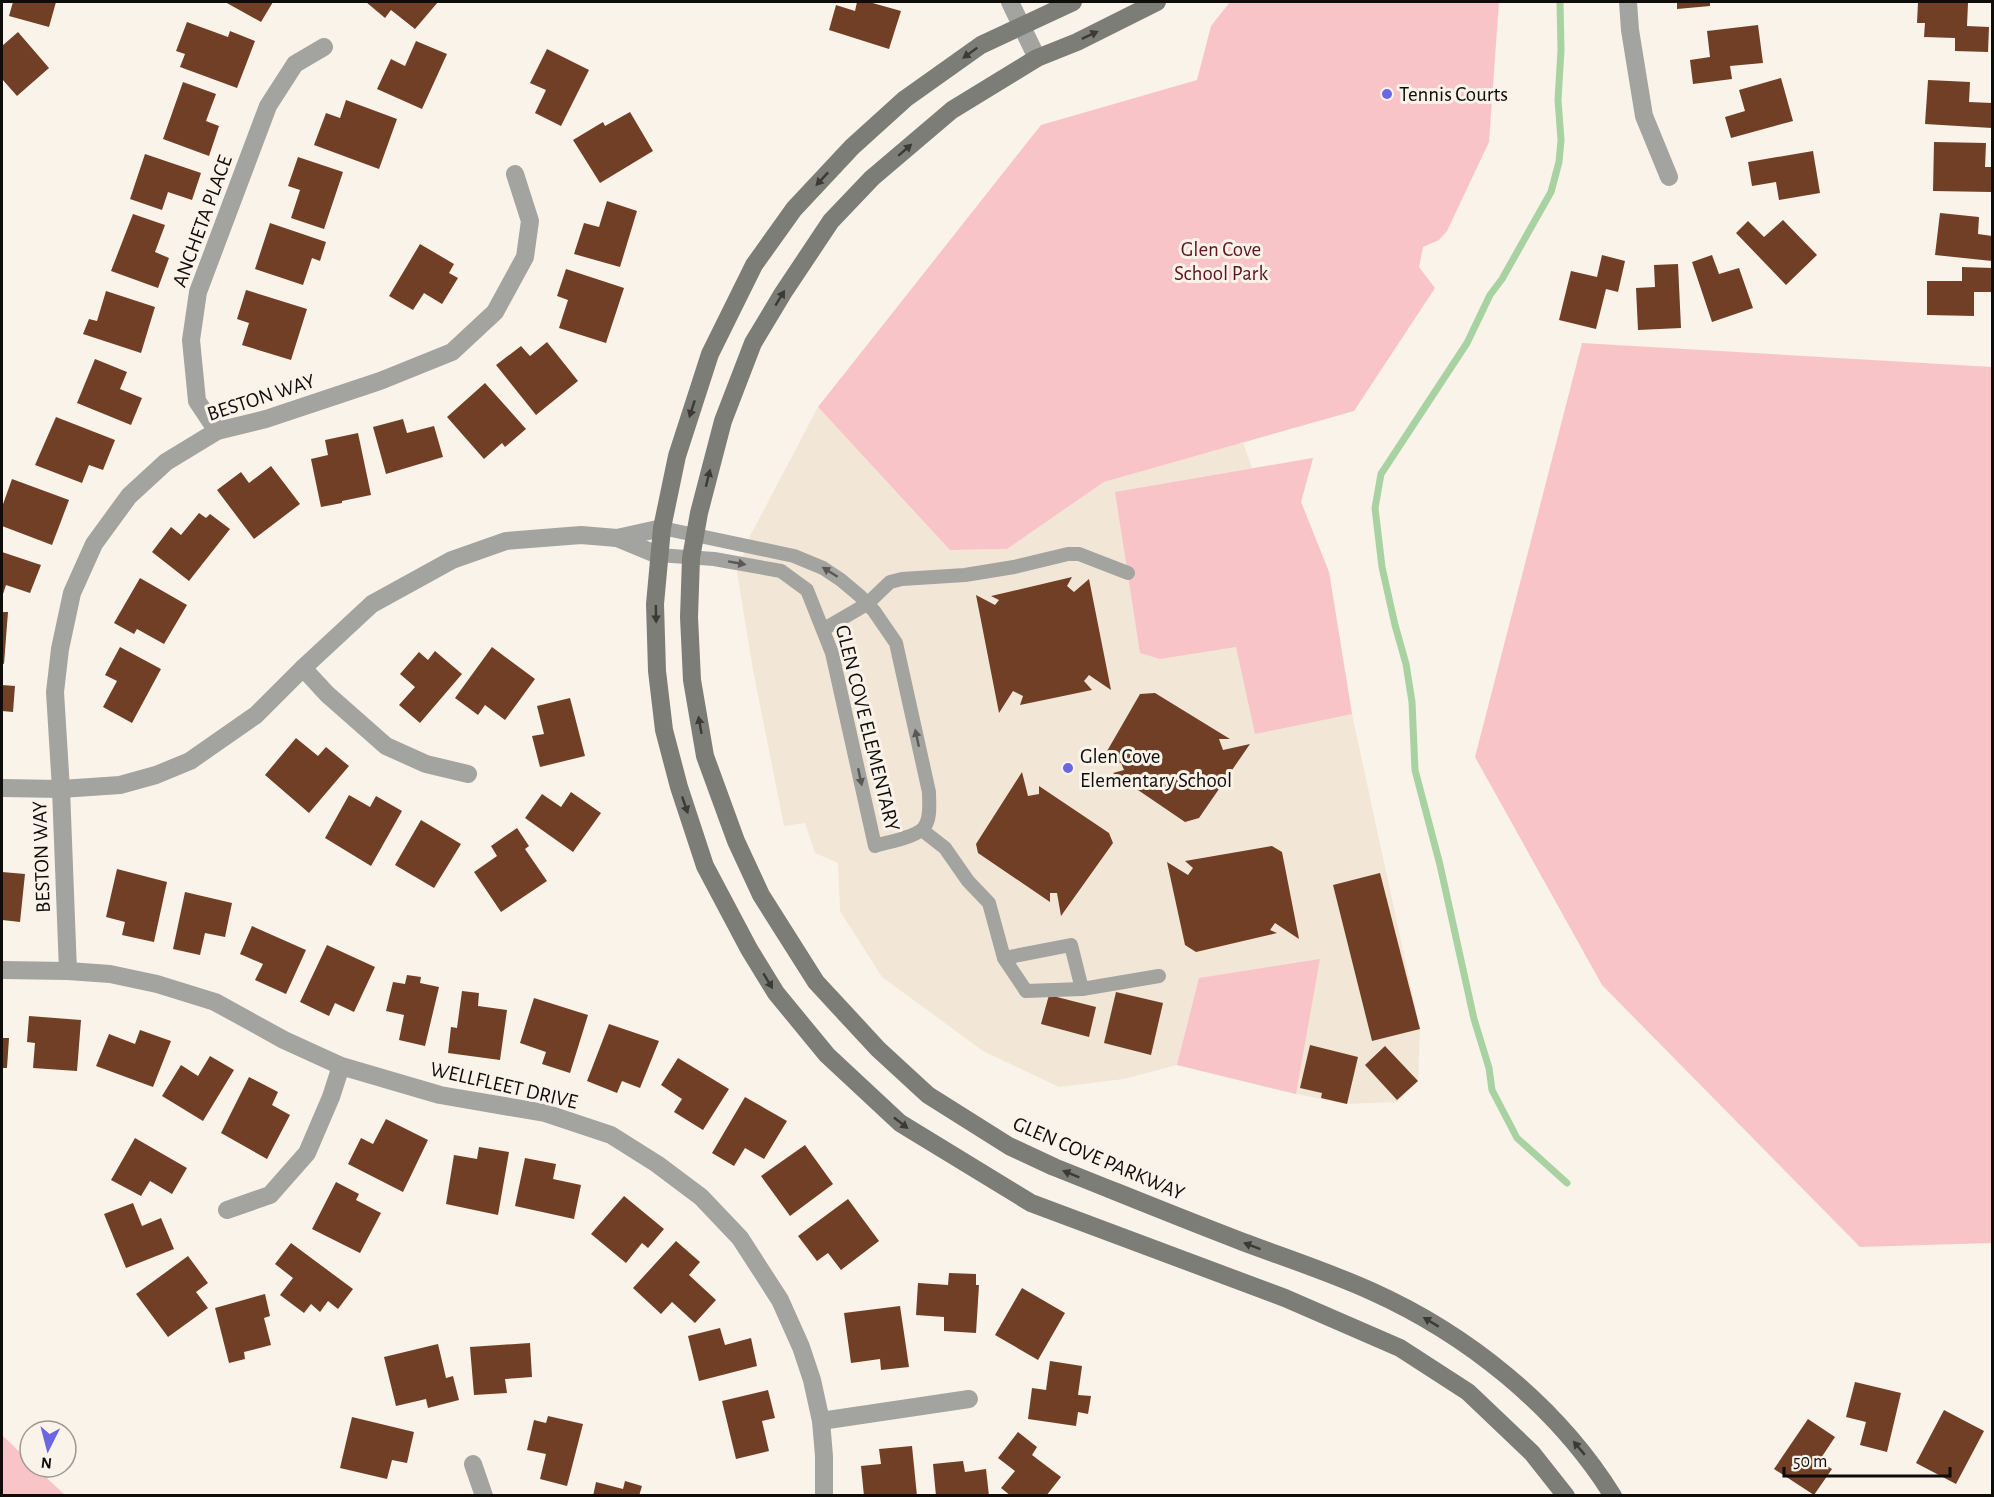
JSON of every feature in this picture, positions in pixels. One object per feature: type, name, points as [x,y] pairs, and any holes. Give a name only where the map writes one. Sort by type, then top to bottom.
[{"type":"main road","points":[[1073,2],[981,45],[905,99],[852,147],[794,209],[754,265],[710,354],[677,456],[658,555],[655,604],[657,671],[664,730],[678,787],[705,866],[749,950],[776,993],[827,1054],[900,1123],[1031,1203],[1286,1299],[1400,1348],[1468,1392],[1532,1453],[1566,1496]]},
{"type":"main road","name":"GLEN COVE PARKWAY","points":[[1157,2],[1107,28],[1037,58],[952,110],[872,178],[831,221],[783,293],[753,344],[723,421],[695,535],[689,617],[692,680],[705,756],[736,841],[761,895],[816,982],[878,1049],[928,1095],[1009,1146],[1085,1180],[1370,1290],[1431,1321],[1504,1373],[1562,1428],[1599,1472],[1613,1496]]},
{"type":"street","points":[[1010,2],[1037,58]]},
{"type":"street","points":[[1628,2],[1630,30],[1644,116],[1669,177]]},
{"type":"street","name":"ANCHETA PLACE","points":[[217,431],[197,401],[191,340],[198,292],[268,106],[295,64],[324,47]]},
{"type":"street","name":"BESTON WAY","points":[[68,971],[55,692],[60,649],[72,593],[94,544],[129,496],[166,462],[217,431],[266,420],[453,352],[495,312],[525,257],[530,221],[515,174]]},
{"type":"street","points":[[2,788],[61,789],[120,784],[156,775],[189,761],[256,715],[372,604],[452,560],[506,541],[581,536],[617,538],[662,528]]},
{"type":"street","points":[[617,538],[658,555]]},
{"type":"street","points":[[303,668],[327,694],[386,746],[426,764],[468,774]]},
{"type":"street","name":"WELLFLEET DRIVE","points":[[2,970],[110,974],[157,984],[214,1002],[284,1040],[341,1066],[440,1095],[545,1113],[611,1135],[657,1164],[701,1197],[740,1238],[780,1300],[801,1347],[812,1380],[821,1421],[824,1496]]},
{"type":"street","points":[[227,1210],[270,1195],[306,1153],[331,1097],[341,1066]]},
{"type":"street","points":[[821,1421],[969,1399]]},
{"type":"street","points":[[473,1464],[484,1496]]},
{"type":"lane","name":"GLEN COVE ELEMENTARY","points":[[658,555],[714,559],[781,571],[807,590],[824,629],[835,664],[875,846],[919,833],[926,826],[929,792],[896,643],[885,625],[842,580],[823,568],[794,556],[662,528]]},
{"type":"lane","points":[[824,629],[867,604],[890,582],[902,579],[965,575],[1014,567],[1068,554],[1079,554],[1128,573]]},
{"type":"lane","points":[[922,830],[945,848],[968,881],[989,903],[1004,958],[1026,991],[1082,989],[1159,976]]},
{"type":"lane","points":[[1004,958],[1071,945],[1082,989]]},
{"type":"shaded area","name":"Glen Cove Elementary School","points":[[818,407],[951,550],[1007,549],[1104,482],[1243,442],[1252,468],[1313,458],[1301,502],[1329,572],[1352,714],[1420,1029],[1418,1081],[1397,1102],[1347,1104],[1177,1065],[1124,1079],[1059,1087],[983,1051],[882,977],[840,911],[838,863],[815,853],[805,823],[784,826],[753,670],[737,572],[750,536]]},
{"type":"green space","name":"Glen Cove School Park","points":[[1230,2],[1499,2],[1489,142],[1447,231],[1439,240],[1423,247],[1419,267],[1435,288],[1354,411],[1104,482],[1007,549],[950,550],[818,407],[1041,125],[1197,80],[1211,26]]},
{"type":"green space","points":[[1582,343],[1992,367],[1992,1243],[1860,1247],[1602,985],[1475,757]]},
{"type":"green space","points":[[1313,458],[1301,502],[1329,572],[1352,714],[1255,734],[1236,647],[1160,659],[1140,653],[1115,492]]},
{"type":"green space","points":[[1320,959],[1296,1094],[1177,1065],[1199,978]]},
{"type":"green space","points":[[2,1435],[18,1450],[18,1479],[48,1479],[65,1495],[2,1495]]},
{"type":"building","points":[[13,2],[56,2],[49,27],[9,16]]},
{"type":"building","points":[[225,2],[273,2],[261,22]]},
{"type":"building","points":[[366,2],[438,2],[415,29],[391,10],[385,18]]},
{"type":"building","points":[[857,2],[869,2],[901,11],[889,49],[829,30],[836,5],[855,11]]},
{"type":"building","points":[[1677,2],[1710,2],[1710,6],[1677,9]]},
{"type":"building","points":[[1918,2],[1968,3],[1967,26],[1989,27],[1988,52],[1955,51],[1955,38],[1924,37],[1925,23],[1917,23]]},
{"type":"building","points":[[187,22],[228,37],[230,31],[255,41],[237,88],[180,67],[185,54],[176,51]]},
{"type":"building","points":[[1758,25],[1763,63],[1730,66],[1732,79],[1693,84],[1690,60],[1710,57],[1707,31]]},
{"type":"building","points":[[18,32],[49,68],[17,96],[2,79],[2,46]]},
{"type":"building","points":[[416,41],[447,54],[422,109],[377,89],[391,59],[405,66]]},
{"type":"building","points":[[547,49],[589,70],[561,126],[535,113],[546,90],[530,83]]},
{"type":"building","points":[[1781,78],[1793,121],[1731,138],[1725,117],[1745,111],[1739,90]]},
{"type":"building","points":[[1928,80],[1970,82],[1969,102],[1992,103],[1992,128],[1925,124]]},
{"type":"building","points":[[183,82],[216,94],[206,121],[219,126],[209,156],[163,139]]},
{"type":"building","points":[[346,100],[397,119],[379,169],[314,145],[326,113],[340,118]]},
{"type":"building","points":[[630,112],[653,151],[600,183],[573,140],[603,122],[605,126]]},
{"type":"building","points":[[1934,142],[1986,143],[1985,167],[1992,167],[1992,192],[1933,191]]},
{"type":"building","points":[[1813,151],[1820,193],[1779,200],[1776,182],[1752,186],[1748,162]]},
{"type":"building","points":[[145,154],[201,173],[192,200],[168,192],[162,210],[130,199]]},
{"type":"building","points":[[298,157],[343,172],[324,229],[291,218],[300,190],[288,186]]},
{"type":"building","points":[[607,201],[637,211],[620,267],[574,254],[584,223],[599,227]]},
{"type":"building","points":[[1940,213],[1979,217],[1978,234],[1992,236],[1992,261],[1935,255]]},
{"type":"building","points":[[133,214],[165,225],[155,252],[169,258],[158,288],[111,271]]},
{"type":"building","points":[[1783,220],[1817,255],[1786,285],[1736,233],[1748,221],[1764,237]]},
{"type":"building","points":[[270,223],[326,242],[320,261],[312,258],[303,285],[255,269]]},
{"type":"building","points":[[420,244],[454,264],[449,273],[458,278],[442,304],[424,293],[413,310],[389,296]]},
{"type":"building","points":[[1602,255],[1625,261],[1618,292],[1606,289],[1596,329],[1559,320],[1571,271],[1597,277]]},
{"type":"building","points":[[1712,255],[1719,274],[1739,268],[1753,308],[1712,322],[1692,262]]},
{"type":"building","points":[[1678,264],[1681,328],[1638,330],[1636,288],[1655,287],[1654,265]]},
{"type":"building","points":[[1962,267],[1992,268],[1992,292],[1974,292],[1974,316],[1927,315],[1927,281],[1962,281]]},
{"type":"building","points":[[566,269],[624,288],[606,343],[559,328],[568,300],[557,296]]},
{"type":"building","points":[[246,290],[307,309],[291,360],[242,345],[249,323],[237,319]]},
{"type":"building","points":[[106,291],[155,307],[141,353],[83,334],[89,319],[97,321]]},
{"type":"building","points":[[547,342],[578,381],[536,415],[496,365],[521,346],[530,356]]},
{"type":"building","points":[[95,359],[127,372],[120,389],[142,398],[131,425],[77,403]]},
{"type":"building","points":[[485,383],[526,429],[505,447],[502,443],[484,459],[447,417]]},
{"type":"building","points":[[56,417],[115,440],[103,470],[89,465],[82,483],[35,465]]},
{"type":"building","points":[[403,419],[407,433],[434,426],[443,457],[386,474],[373,427]]},
{"type":"building","points":[[358,433],[371,495],[321,507],[311,459],[328,455],[325,440]]},
{"type":"building","points":[[271,466],[300,504],[254,539],[217,490],[241,472],[249,483]]},
{"type":"building","points":[[12,479],[69,500],[52,545],[2,526],[2,507]]},
{"type":"building","points":[[199,513],[206,518],[210,514],[230,529],[189,581],[152,552],[171,527],[181,535]]},
{"type":"building","points":[[2,552],[41,565],[30,593],[6,585],[2,597]]},
{"type":"building","points":[[1072,577],[1067,586],[1074,592],[1089,579],[1111,690],[1089,675],[1084,681],[1092,690],[1020,705],[1023,696],[1013,691],[999,713],[976,595],[995,605],[999,600],[991,596]]},
{"type":"building","points":[[140,578],[187,605],[164,644],[137,629],[134,634],[114,623]]},
{"type":"building","points":[[2,612],[8,612],[4,664],[2,663]]},
{"type":"building","points":[[120,647],[161,669],[132,723],[103,707],[117,681],[105,675]]},
{"type":"building","points":[[492,647],[535,679],[505,720],[485,705],[478,715],[455,698]]},
{"type":"building","points":[[435,651],[462,674],[420,723],[399,705],[415,687],[400,674],[419,652],[428,660]]},
{"type":"building","points":[[2,685],[15,686],[13,712],[2,711]]},
{"type":"building","points":[[1155,693],[1230,739],[1219,739],[1223,750],[1250,744],[1199,818],[1185,822],[1113,773],[1124,770],[1121,763],[1099,765],[1140,694]]},
{"type":"building","points":[[570,698],[585,756],[540,767],[532,736],[544,734],[537,706]]},
{"type":"building","points":[[296,738],[318,756],[326,747],[349,766],[309,813],[265,775]]},
{"type":"building","points":[[1022,772],[1028,796],[1039,794],[1039,786],[1109,833],[1113,843],[1061,916],[1057,893],[1050,893],[1050,902],[978,853],[976,844]]},
{"type":"building","points":[[571,792],[601,813],[573,852],[525,818],[542,794],[561,807]]},
{"type":"building","points":[[349,795],[370,807],[376,796],[402,811],[371,866],[325,838]]},
{"type":"building","points":[[421,820],[461,844],[434,888],[395,865]]},
{"type":"building","points":[[517,828],[529,846],[525,849],[547,881],[501,912],[474,872],[497,856],[491,846]]},
{"type":"building","points":[[1272,846],[1282,852],[1299,939],[1275,923],[1270,930],[1277,933],[1196,952],[1185,945],[1167,862],[1188,875],[1193,868],[1185,861]]},
{"type":"building","points":[[117,869],[167,882],[154,942],[122,935],[125,922],[106,917]]},
{"type":"building","points":[[2,872],[25,874],[20,922],[2,920]]},
{"type":"building","points":[[1380,873],[1420,1029],[1372,1041],[1333,885]]},
{"type":"building","points":[[185,892],[232,903],[225,937],[205,933],[200,955],[173,949]]},
{"type":"building","points":[[252,926],[306,950],[286,994],[255,980],[263,964],[240,954]]},
{"type":"building","points":[[327,945],[375,967],[354,1012],[335,1003],[329,1016],[300,1002]]},
{"type":"building","points":[[407,975],[421,977],[420,983],[439,987],[425,1046],[399,1040],[404,1015],[386,1011],[393,982],[405,984]]},
{"type":"building","points":[[462,991],[479,993],[478,1006],[507,1010],[500,1060],[448,1053],[451,1027],[457,1028]]},
{"type":"building","points":[[1116,992],[1163,1003],[1151,1055],[1104,1043]]},
{"type":"building","points":[[1049,995],[1096,1007],[1089,1037],[1041,1024]]},
{"type":"building","points":[[534,998],[588,1015],[570,1073],[542,1064],[546,1052],[520,1043]]},
{"type":"building","points":[[29,1016],[81,1020],[77,1071],[33,1068],[35,1043],[27,1042]]},
{"type":"building","points":[[609,1024],[659,1041],[640,1088],[622,1081],[617,1093],[587,1081]]},
{"type":"building","points":[[140,1030],[171,1041],[153,1087],[96,1066],[109,1034],[135,1044]]},
{"type":"building","points":[[2,1038],[9,1038],[7,1068],[2,1068]]},
{"type":"building","points":[[1310,1045],[1358,1057],[1347,1104],[1321,1098],[1322,1093],[1300,1088]]},
{"type":"building","points":[[1385,1046],[1418,1081],[1397,1100],[1365,1065]]},
{"type":"building","points":[[210,1056],[234,1070],[203,1121],[162,1096],[181,1065],[198,1076]]},
{"type":"building","points":[[678,1058],[729,1089],[703,1130],[674,1112],[682,1099],[661,1085]]},
{"type":"building","points":[[249,1077],[278,1092],[272,1105],[290,1115],[267,1159],[221,1133]]},
{"type":"building","points":[[745,1097],[787,1121],[764,1159],[745,1148],[734,1166],[712,1153]]},
{"type":"building","points":[[386,1119],[428,1140],[403,1192],[348,1164],[361,1138],[373,1144]]},
{"type":"building","points":[[135,1138],[187,1168],[172,1194],[150,1181],[141,1196],[111,1180]]},
{"type":"building","points":[[805,1145],[833,1184],[790,1216],[761,1176]]},
{"type":"building","points":[[479,1147],[509,1152],[498,1215],[446,1204],[454,1155],[477,1159]]},
{"type":"building","points":[[525,1158],[556,1164],[553,1179],[581,1185],[574,1219],[515,1206]]},
{"type":"building","points":[[336,1182],[359,1194],[356,1200],[381,1213],[360,1253],[312,1229]]},
{"type":"building","points":[[624,1196],[664,1229],[648,1248],[642,1243],[626,1263],[591,1234]]},
{"type":"building","points":[[848,1199],[879,1241],[841,1270],[828,1253],[817,1261],[798,1236]]},
{"type":"building","points":[[133,1203],[142,1226],[161,1218],[174,1249],[126,1268],[104,1214]]},
{"type":"building","points":[[676,1241],[700,1262],[689,1275],[716,1300],[695,1323],[672,1302],[661,1314],[633,1288]]},
{"type":"building","points":[[291,1243],[353,1289],[338,1309],[328,1301],[320,1312],[311,1304],[304,1313],[280,1295],[293,1278],[275,1264]]},
{"type":"building","points":[[188,1256],[208,1283],[196,1292],[208,1308],[168,1337],[136,1294]]},
{"type":"building","points":[[949,1273],[976,1274],[976,1285],[979,1285],[976,1333],[944,1331],[944,1317],[916,1315],[918,1283],[948,1285]]},
{"type":"building","points":[[1022,1288],[1065,1313],[1038,1360],[995,1335]]},
{"type":"building","points":[[265,1294],[270,1316],[264,1318],[271,1345],[244,1352],[245,1359],[229,1363],[215,1308]]},
{"type":"building","points":[[900,1306],[909,1367],[881,1370],[880,1359],[851,1363],[844,1313]]},
{"type":"building","points":[[720,1328],[725,1345],[751,1338],[757,1366],[699,1381],[688,1336]]},
{"type":"building","points":[[530,1343],[532,1377],[505,1379],[507,1393],[474,1395],[470,1347]]},
{"type":"building","points":[[438,1344],[446,1378],[453,1376],[459,1400],[428,1408],[426,1399],[396,1406],[384,1357]]},
{"type":"building","points":[[1050,1361],[1082,1366],[1078,1395],[1091,1396],[1088,1414],[1078,1412],[1076,1426],[1028,1419],[1032,1388],[1046,1390]]},
{"type":"building","points":[[1855,1382],[1901,1393],[1887,1452],[1860,1445],[1866,1422],[1846,1417]]},
{"type":"building","points":[[768,1390],[775,1418],[762,1421],[769,1451],[736,1459],[722,1401]]},
{"type":"building","points":[[1944,1410],[1984,1431],[1956,1484],[1916,1463]]},
{"type":"building","points":[[548,1416],[583,1424],[567,1486],[540,1479],[546,1454],[527,1450],[534,1420],[546,1423]]},
{"type":"building","points":[[352,1417],[414,1432],[407,1463],[392,1460],[387,1479],[340,1468]]},
{"type":"building","points":[[1808,1419],[1835,1437],[1819,1461],[1832,1469],[1814,1495],[1774,1469]]},
{"type":"building","points":[[1018,1432],[1037,1447],[1032,1455],[1061,1477],[1046,1496],[1011,1496],[1001,1488],[1015,1471],[998,1458]]},
{"type":"building","points":[[912,1446],[917,1496],[864,1496],[861,1466],[881,1464],[879,1449]]},
{"type":"building","points":[[963,1461],[965,1472],[986,1469],[989,1496],[936,1496],[933,1464]]},
{"type":"building","points":[[625,1481],[642,1486],[639,1496],[593,1496],[596,1482],[623,1489]]},
{"type":"waterway","points":[[1560,2],[1561,50],[1558,100],[1561,140],[1559,162],[1551,192],[1502,279],[1490,295],[1467,343],[1381,474],[1375,508],[1382,567],[1406,664],[1412,702],[1415,770],[1440,865],[1474,1019],[1489,1068],[1492,1090],[1517,1138],[1567,1183]]},
{"type":"place","name":"Tennis Courts","points":[[1387,94]]},
{"type":"place","name":"Glen Cove Elementary School","points":[[1068,768]]}]
